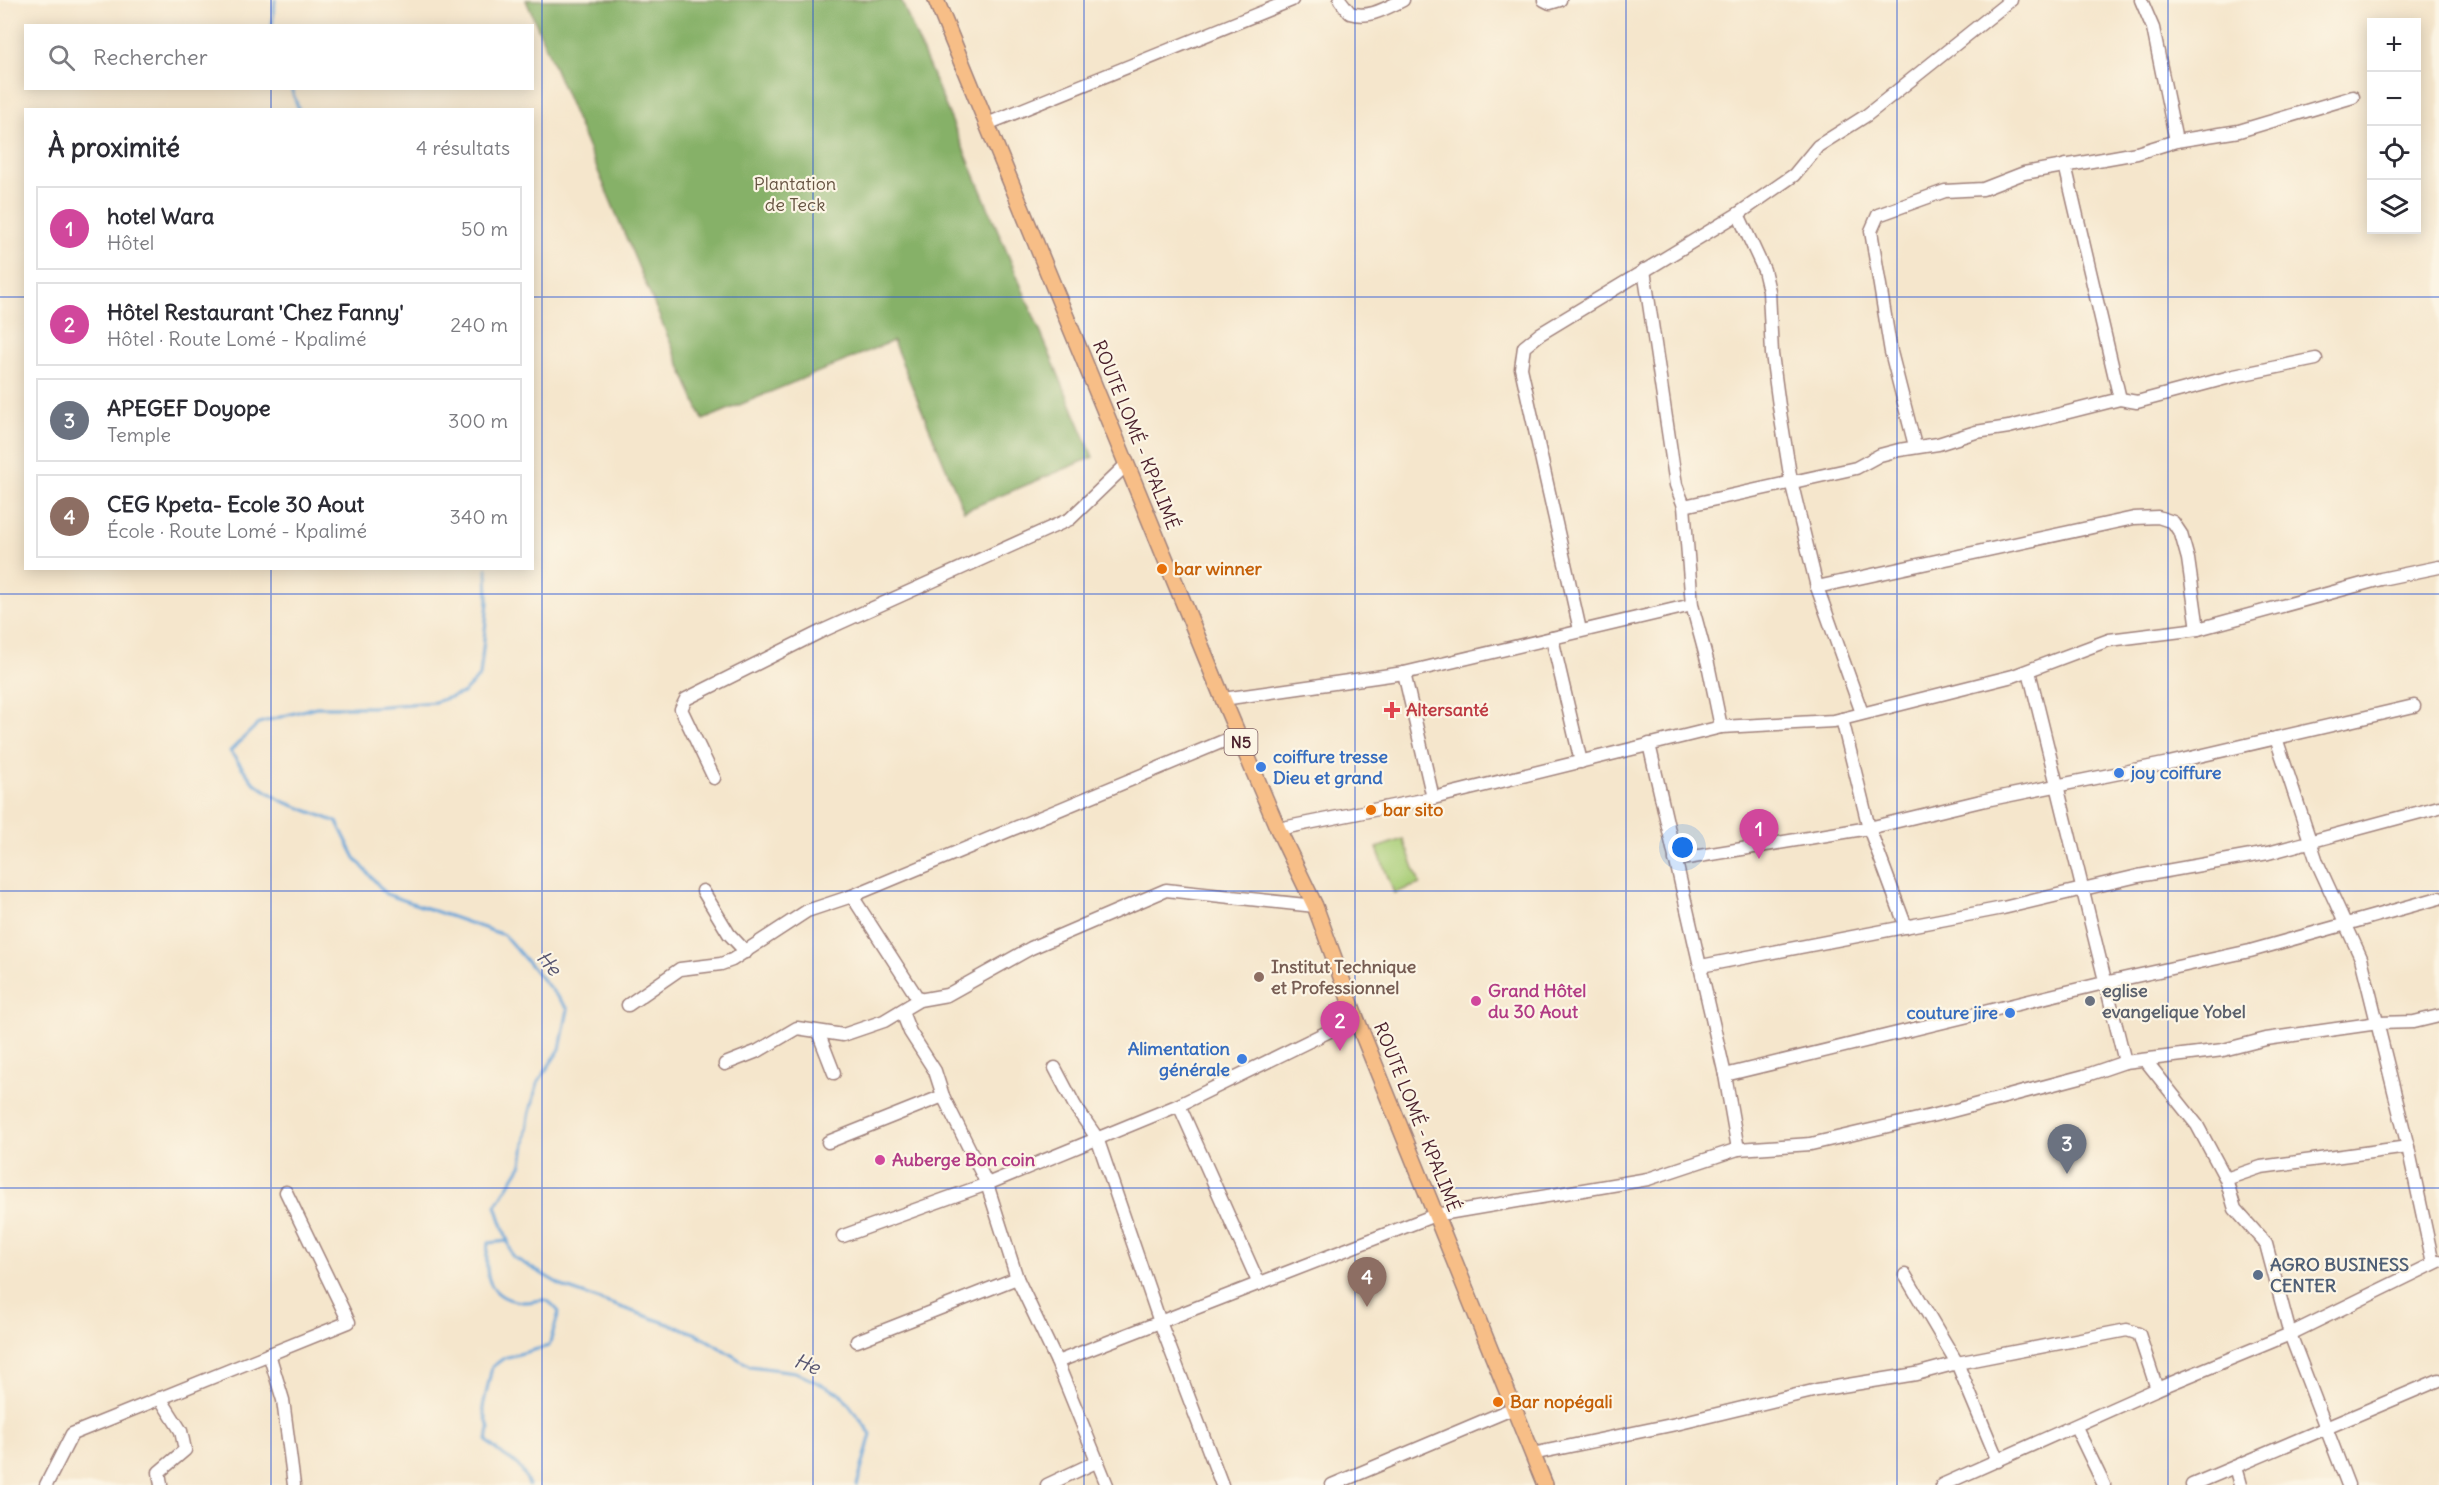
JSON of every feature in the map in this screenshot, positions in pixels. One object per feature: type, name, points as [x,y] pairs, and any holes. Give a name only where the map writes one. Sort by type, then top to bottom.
[{"type":"main road","name":"ROUTE LOMÉ - KPALIMÉ","points":[[936,0],[1238,735],[1278,830],[1315,906],[1356,1018],[1545,1485]]},
{"type":"street","points":[[987,124],[1292,0]]},
{"type":"street","points":[[1340,0],[1350,13],[1361,16],[1373,14],[1403,0]]},
{"type":"street","points":[[1544,0],[1550,3],[1560,0]]},
{"type":"street","points":[[1580,630],[1521,368],[1521,352],[1527,342],[1738,214],[1794,176],[1818,146],[1867,115],[2012,0]]},
{"type":"street","points":[[2141,0],[2153,28],[2176,141]]},
{"type":"street","points":[[1915,446],[1891,352],[1871,231],[1878,215],[1945,191],[1983,189],[2024,173],[2137,153],[2176,141],[2239,131],[2354,98]]},
{"type":"street","points":[[2065,165],[2120,399]]},
{"type":"street","points":[[1738,214],[1764,270],[1769,291],[1772,354],[1791,482],[1817,587],[1862,713]]},
{"type":"street","points":[[1644,270],[1676,485],[1684,506],[1692,606],[1708,664],[1721,727]]},
{"type":"street","points":[[1684,506],[1856,468],[1880,455],[1915,446],[1938,444],[1976,432],[2009,427],[2120,399],[2137,402],[2234,376],[2316,358]]},
{"type":"street","points":[[714,778],[681,709],[686,699],[820,632],[1070,519],[1127,464]]},
{"type":"street","points":[[1817,587],[2134,518],[2158,517],[2173,522],[2184,541],[2198,629]]},
{"type":"street","points":[[1278,830],[1433,798],[1721,727],[1842,719],[2028,670],[2109,640],[2198,629],[2381,579],[2439,567]]},
{"type":"street","points":[[1223,699],[1404,673],[1580,630],[1692,606]]},
{"type":"street","points":[[1552,638],[1581,762]]},
{"type":"street","points":[[2028,670],[2080,890],[2125,1062]]},
{"type":"street","points":[[1404,673],[1433,798]]},
{"type":"street","points":[[1675,860],[1869,828],[1981,801],[2057,787],[2414,706]]},
{"type":"street","points":[[1842,719],[1869,828],[1906,927]]},
{"type":"street","points":[[628,1005],[680,969],[721,964],[746,952],[807,911],[852,896],[1238,735]]},
{"type":"street","points":[[1942,1485],[2157,1389],[2290,1334],[2436,1262],[2361,958],[2310,841],[2276,738]]},
{"type":"street","points":[[1649,744],[1725,1075],[1738,1149]]},
{"type":"street","points":[[1701,966],[1906,927],[2138,876],[2268,853],[2439,807]]},
{"type":"street","points":[[725,1064],[758,1052],[790,1030],[797,1028],[843,1035],[902,1012],[919,1000],[947,995],[1031,948],[1166,890],[1315,906]]},
{"type":"street","points":[[703,891],[729,934],[746,952]]},
{"type":"street","points":[[852,896],[919,1000]]},
{"type":"street","points":[[1725,1075],[2104,983],[2250,951],[2439,898]]},
{"type":"street","points":[[902,1012],[910,1032],[935,1071],[943,1096],[987,1184],[1017,1278],[1056,1362],[1107,1485]]},
{"type":"street","points":[[1056,1362],[1435,1215],[1648,1179],[1738,1149],[1811,1144],[1948,1112],[2084,1076],[2125,1062],[2146,1061],[2378,1023],[2414,1022],[2439,1016]]},
{"type":"street","points":[[843,1236],[987,1184],[1179,1105],[1356,1018]]},
{"type":"street","points":[[818,1032],[834,1073]]},
{"type":"street","points":[[2146,1061],[2197,1125],[2226,1179],[2235,1209],[2266,1244],[2290,1334],[2348,1485]]},
{"type":"street","points":[[1055,1068],[1075,1106],[1097,1138],[1160,1322],[1222,1485]]},
{"type":"street","points":[[828,1142],[943,1096]]},
{"type":"street","points":[[1179,1105],[1259,1284]]},
{"type":"street","points":[[2226,1179],[2261,1167],[2408,1147]]},
{"type":"street","points":[[46,1485],[72,1434],[349,1322],[286,1192]]},
{"type":"street","points":[[1905,1275],[1957,1363],[1998,1461]]},
{"type":"street","points":[[857,1341],[1017,1278]]},
{"type":"street","points":[[1532,1454],[1676,1424],[1817,1390],[1916,1374],[1957,1363],[2090,1336],[2134,1331],[2139,1334],[2157,1389]]},
{"type":"street","points":[[269,1354],[283,1400],[294,1485]]},
{"type":"street","points":[[2192,1485],[2439,1380]]},
{"type":"street","points":[[160,1398],[181,1431],[184,1450],[159,1472],[161,1485]]},
{"type":"street","points":[[1332,1485],[1514,1408]]},
{"type":"street","points":[[2076,1427],[2104,1485]]},
{"type":"street","points":[[1047,1485],[1098,1461]]},
{"type":"street","points":[[2235,1467],[2240,1485]]},
{"type":"green space","name":"Plantation de Teck","points":[[526,0],[901,0],[1093,457],[964,511],[893,341],[703,420]]},
{"type":"green space","points":[[1403,839],[1420,884],[1394,893],[1377,848]]},
{"type":"waterway","name":"He","points":[[272,24],[275,0]]},
{"type":"waterway","name":"He","points":[[292,90],[298,108]]},
{"type":"waterway","name":"He","points":[[487,570],[488,602],[480,676],[463,693],[435,702],[372,707],[316,707],[259,723],[230,751],[253,782],[282,801],[337,822],[355,858],[386,894],[504,935],[568,1009],[560,1049],[538,1082],[529,1116],[522,1164],[496,1206],[513,1257],[566,1288],[697,1334],[750,1366],[795,1372],[841,1394],[871,1434],[857,1485]]},
{"type":"waterway","points":[[508,1241],[488,1243],[488,1274],[494,1289],[510,1300],[522,1302],[546,1300],[559,1312],[549,1346],[504,1358],[492,1367],[483,1407],[489,1429],[487,1441],[520,1468],[529,1485]]},
{"type":"place","name":"bar winner","points":[[1162,569]]},
{"type":"place","name":"Altersanté","points":[[1392,710]]},
{"type":"place","name":"coiffure tresse Dieu et grand","points":[[1261,767]]},
{"type":"place","name":"joy coiffure","points":[[2119,773]]},
{"type":"place","name":"bar sito","points":[[1371,810]]},
{"type":"place","name":"hotel Wara","points":[[1759,859]]},
{"type":"place","name":"Institut Technique et Professionnel","points":[[1259,977]]},
{"type":"place","name":"Grand Hôtel du 30 Aout","points":[[1476,1001]]},
{"type":"place","name":"eglise evangelique Yobel","points":[[2090,1001]]},
{"type":"place","name":"couture jire","points":[[2010,1013]]},
{"type":"place","name":"Hôtel Restaurant 'Chez Fanny'","points":[[1340,1051]]},
{"type":"place","name":"Alimentation générale","points":[[1242,1059]]},
{"type":"place","name":"Auberge Bon coin","points":[[880,1160]]},
{"type":"place","name":"APEGEF Doyope","points":[[2067,1174]]},
{"type":"place","name":"AGRO BUSINESS CENTER","points":[[2258,1275]]},
{"type":"place","name":"CEG Kpeta- Ecole 30 Aout","points":[[1367,1307]]},
{"type":"place","name":"Bar nopégali","points":[[1498,1402]]}]
